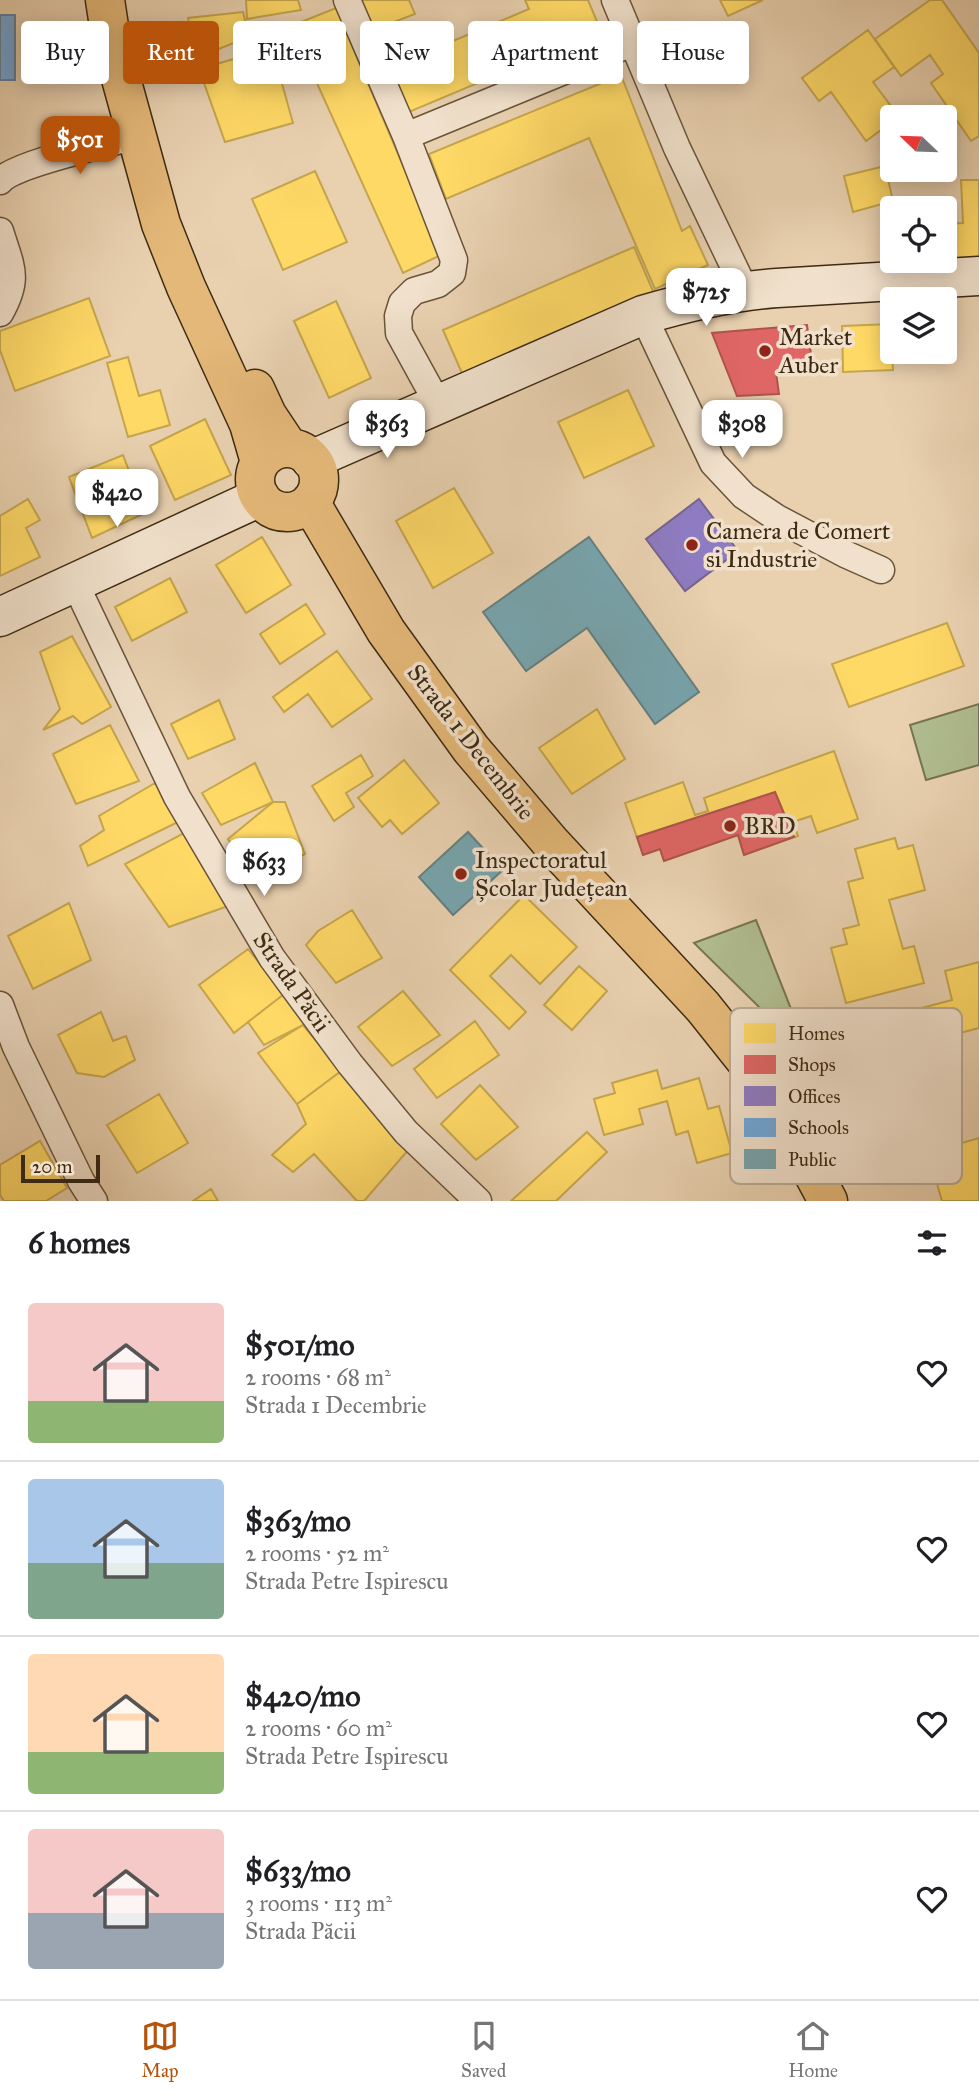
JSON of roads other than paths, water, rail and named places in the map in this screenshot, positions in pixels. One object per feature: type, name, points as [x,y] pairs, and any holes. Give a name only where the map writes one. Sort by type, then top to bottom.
[{"type":"main road","name":"Strada 1 Decembrie","points":[[105,0],[112,46],[161,224],[186,287],[249,424],[386,631],[471,749],[552,844],[695,998],[730,1041]]},
{"type":"main road","name":"Strada 1 Decembrie","points":[[124,0],[132,41],[180,217],[204,279],[267,415],[287,480],[323,559],[370,641],[457,760],[538,855],[689,1018],[730,1070]]},
{"type":"main road","name":"Strada 1 Decembrie","points":[[797,1184],[806,1201]]},
{"type":"main road","name":"Strada 1 Decembrie","points":[[819,1184],[828,1201]]},
{"type":"street","points":[[347,0],[406,136],[454,260],[452,273],[438,284],[414,291],[402,303],[398,316],[399,333],[438,404]]},
{"type":"street","points":[[615,0],[677,148],[745,290]]},
{"type":"street","points":[[406,136],[632,43]]},
{"type":"street","points":[[0,181],[44,161],[136,136]]},
{"type":"street","points":[[0,232],[13,283],[0,313]]},
{"type":"street","points":[[0,617],[287,480],[438,404],[643,315],[694,300],[745,290],[979,276]]},
{"type":"street","points":[[643,315],[713,463],[744,496],[845,554],[881,570]]},
{"type":"street","name":"Strada Păcii","points":[[74,581],[177,797],[272,958],[350,1065],[406,1132],[478,1201]]},
{"type":"street","points":[[0,1005],[16,1047],[81,1181],[94,1201]]},
{"type":"place","name":"Market Auber","points":[[765,351]]},
{"type":"place","name":"Camera de Comert si Industrie","points":[[692,545]]},
{"type":"place","name":"BRD","points":[[730,826]]},
{"type":"place","name":"Inspectoratul Școlar Județean","points":[[461,874]]}]
